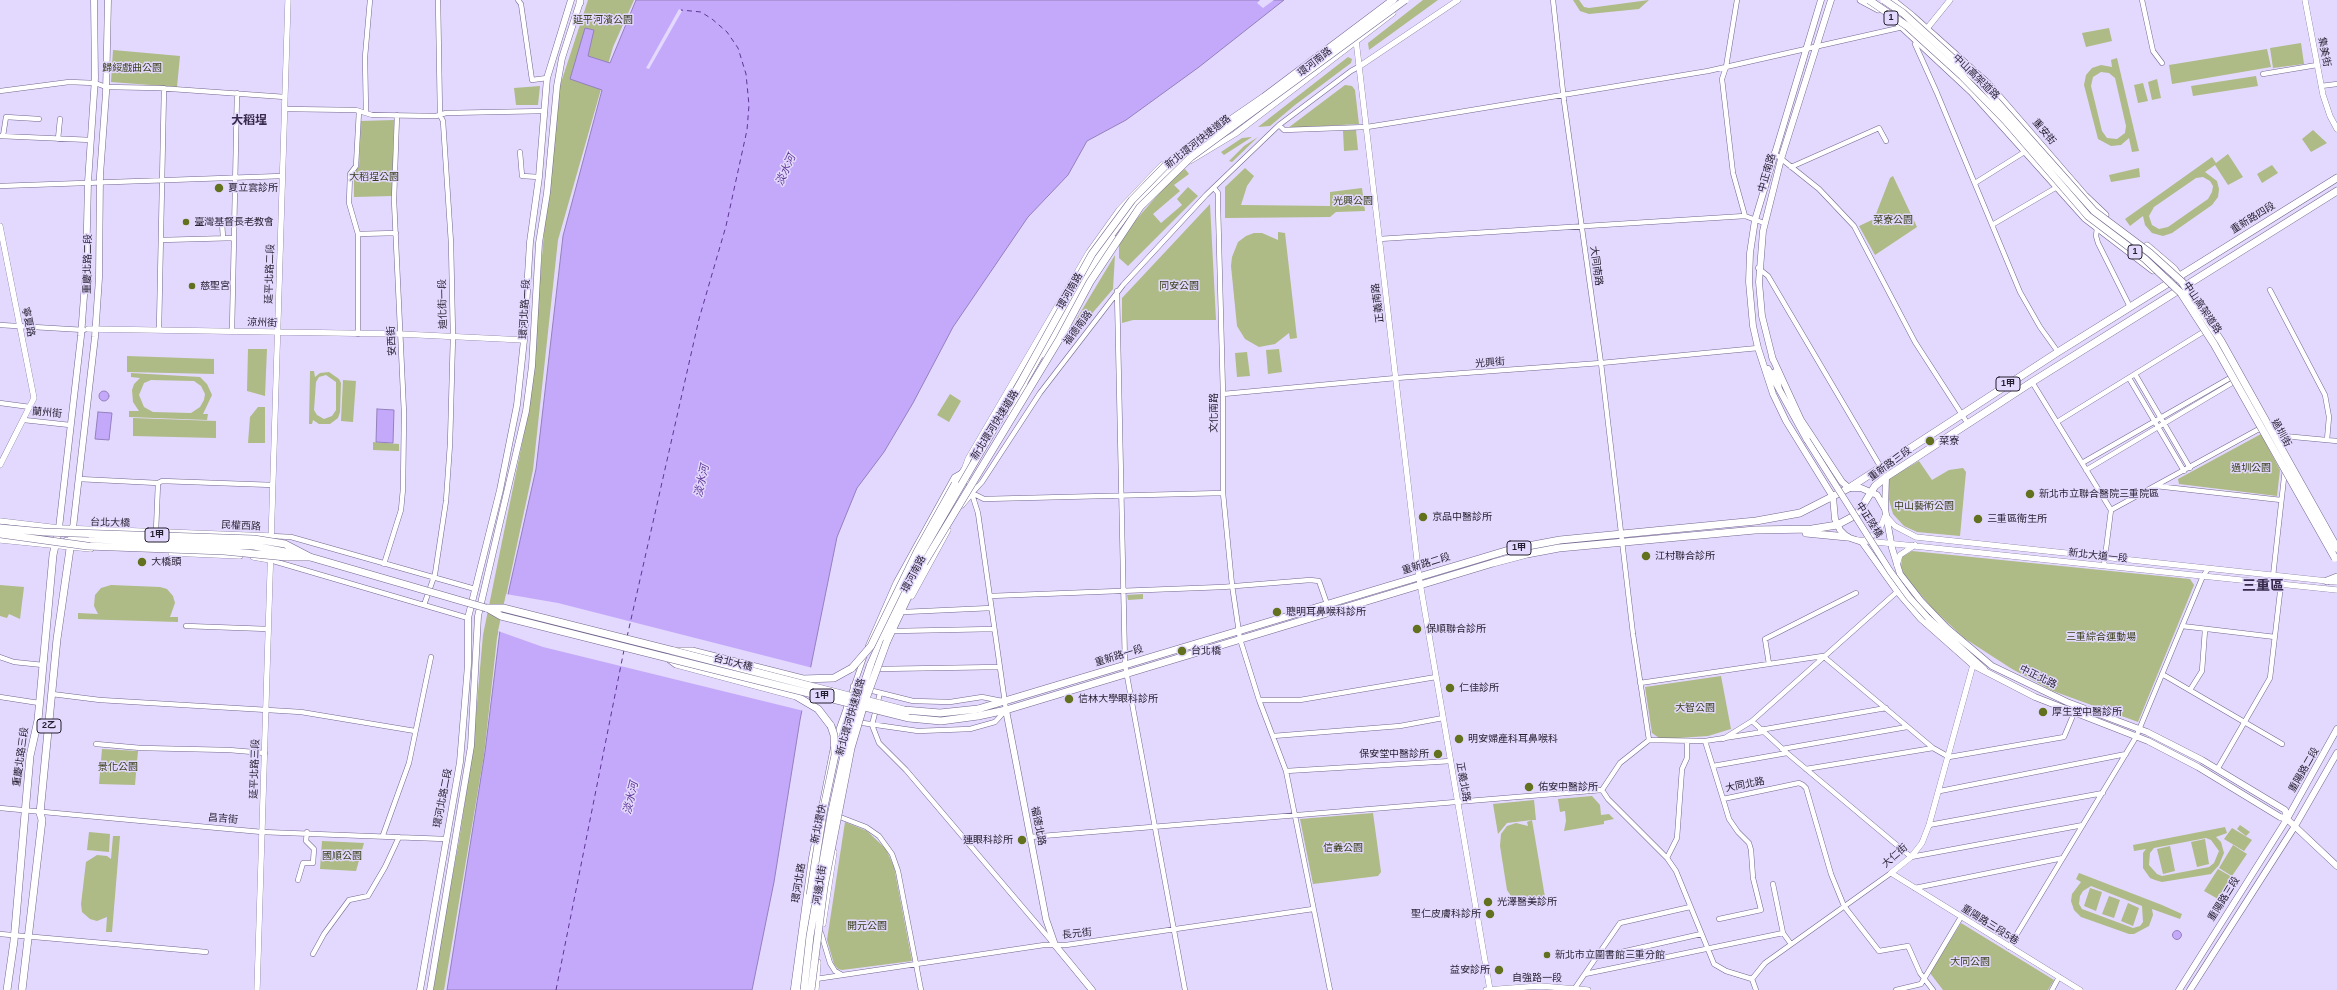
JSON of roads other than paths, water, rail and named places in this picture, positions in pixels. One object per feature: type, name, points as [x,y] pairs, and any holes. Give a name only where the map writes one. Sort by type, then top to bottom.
[{"type":"main road","name":"重慶北路二段","points":[[59,528],[70,425],[85,330],[88,182],[95,83],[94,0]]},
{"type":"main road","name":"重慶北路二段","points":[[73,528],[95,329],[99,278],[99,182],[106,87],[108,0]]},
{"type":"main road","name":"環河北路一段","points":[[470,609],[514,426],[524,340],[530,242],[540,178],[547,78],[553,54],[571,0]]},
{"type":"main road","name":"新北環河快速道路","points":[[870,666],[917,561],[1021,382],[1092,254],[1132,200],[1168,163],[1237,116],[1392,0]]},
{"type":"main road","name":"新北環河快速道路","points":[[812,990],[824,887],[830,854],[853,741],[876,668],[924,563],[1060,338],[1090,282],[1140,207],[1191,157],[1405,0]]},
{"type":"main road","name":"中正南路","points":[[1820,0],[1755,220],[1750,254],[1749,282],[1753,326],[1760,356],[1786,421],[1833,497]]},
{"type":"main road","name":"中正南路","points":[[1779,388],[1762,316],[1758,268],[1764,224],[1781,159],[1831,0]]},
{"type":"main road","name":"1","points":[[1861,0],[1884,13],[1903,27],[1972,92],[2057,187],[2097,228],[2170,284]]},
{"type":"main road","name":"中山高架道路","points":[[1869,0],[1899,19],[1962,76],[1998,113],[2088,216],[2155,268],[2182,294],[2214,344],[2337,562]]},
{"type":"main road","name":"中山高架道路","points":[[1884,0],[1903,13],[1980,83],[2094,211],[2150,253],[2182,282],[2221,341],[2337,548]]},
{"type":"main road","name":"重安街","points":[[1892,0],[1927,29],[1988,84],[2096,208],[2155,252],[2180,277]]},
{"type":"main road","name":"環河北路一段","points":[[478,616],[526,411],[532,366],[539,243],[547,193],[556,86],[562,58],[580,1]]},
{"type":"main road","points":[[674,651],[692,651],[803,679],[823,680],[842,674],[862,658],[871,646],[914,557],[955,484],[964,471],[975,463],[1033,369],[1100,250],[1131,208],[1173,166],[1237,116]]},
{"type":"main road","name":"重新路四段","points":[[2180,277],[2337,178]]},
{"type":"main road","name":"1甲","points":[[2187,286],[2337,192]]},
{"type":"main road","name":"重新路三段","points":[[1622,534],[1782,518],[1800,513],[1849,488],[1880,466],[2058,352],[2180,277]]},
{"type":"main road","name":"過圳街","points":[[2180,277],[2208,317],[2207,324],[2337,553]]},
{"type":"main road","name":"過圳街","points":[[2170,284],[2178,292],[2199,322],[2207,324]]},
{"type":"main road","name":"重新路三段","points":[[1622,543],[1755,530],[1784,531],[1837,525],[1854,516],[1860,510],[1872,491],[1886,477],[2032,382],[2187,286]]},
{"type":"main road","name":"中正南路","points":[[1760,356],[1779,388]]},
{"type":"main road","name":"中正南路","points":[[1772,357],[1801,420],[1838,477],[1849,488]]},
{"type":"main road","name":"中正陸橋","points":[[1779,388],[1807,440],[1890,571],[1909,597],[1928,618],[1960,648]]},
{"type":"main road","points":[[2278,448],[2276,442],[2279,437]]},
{"type":"main road","points":[[1885,512],[1886,477]]},
{"type":"main road","points":[[1849,488],[1861,488],[1872,491]]},
{"type":"main road","name":"中正北路","points":[[1872,491],[1877,495],[1885,512],[1897,567],[1907,584],[1947,628],[1992,666],[2060,699],[2140,729],[2218,768],[2285,810],[2287,819]]},
{"type":"main road","points":[[1833,497],[1837,525]]},
{"type":"main road","name":"中正北路","points":[[1837,525],[1848,537],[1857,540],[1867,548],[1897,591],[1946,643],[1973,665],[2035,697],[2136,737],[2198,767],[2280,817],[2287,819],[2337,866]]},
{"type":"main road","name":"台北大橋","points":[[0,528],[44,532],[254,539],[294,547],[310,558]]},
{"type":"main road","points":[[55,547],[71,539],[59,528]]},
{"type":"main road","name":"重慶北路三段","points":[[7,990],[14,936],[30,756],[39,703],[55,547],[59,528]]},
{"type":"main road","name":"2乙","points":[[22,990],[27,936],[41,828],[40,813],[52,694],[69,549],[73,528]]},
{"type":"main road","points":[[1784,531],[1848,537]]},
{"type":"main road","name":"台北大橋","points":[[0,534],[87,546],[224,551],[310,558],[486,608],[501,616],[909,718],[941,721],[978,713]]},
{"type":"main road","name":"重新路二段","points":[[1240,639],[1420,581],[1505,551],[1538,544],[1622,534]]},
{"type":"main road","name":"1甲","points":[[71,539],[254,546],[284,550],[310,558]]},
{"type":"main road","name":"重新路二段","points":[[1239,631],[1327,604],[1527,554],[1559,548],[1622,543]]},
{"type":"main road","points":[[2328,581],[2337,577]]},
{"type":"main road","name":"台北大橋","points":[[486,608],[503,608],[904,710],[940,713],[978,713]]},
{"type":"main road","name":"環河北路二段","points":[[420,990],[445,839],[460,762],[468,665],[468,618],[470,609]]},
{"type":"main road","name":"環河北路二段","points":[[430,990],[471,746],[478,616]]},
{"type":"main road","name":"重新路一段","points":[[978,713],[1004,701],[1239,631]]},
{"type":"main road","name":"重新路一段","points":[[978,713],[1006,710],[1240,639]]},
{"type":"main road","points":[[1960,648],[1992,666]]},
{"type":"main road","name":"中正北路","points":[[1960,648],[1992,674]]},
{"type":"main road","points":[[668,658],[676,664],[806,700],[823,713],[831,726],[835,739],[833,766],[824,807],[797,990]]},
{"type":"main road","name":"新北環快","points":[[803,990],[810,936],[830,822],[851,723],[870,666]]},
{"type":"main road","name":"福德北路","points":[[1006,710],[1046,920],[1055,945],[1092,990]]},
{"type":"main road","name":"重陽路二段","points":[[2287,819],[2337,729]]},
{"type":"main road","name":"重陽路二段","points":[[2295,826],[2337,753]]},
{"type":"main road","name":"重陽路三段","points":[[2179,990],[2287,819]]},
{"type":"main road","name":"重陽路三段","points":[[2190,990],[2295,826]]},
{"type":"street","name":"延平北路二段","points":[[271,549],[288,0]]},
{"type":"street","points":[[366,113],[365,57],[370,0]]},
{"type":"street","name":"迪化街一段","points":[[424,605],[433,578],[448,482],[453,336],[451,243],[443,121],[440,115],[438,0]]},
{"type":"street","points":[[518,0],[521,4],[532,80],[547,78]]},
{"type":"street","points":[[571,0],[580,1]]},
{"type":"street","name":"環河南路","points":[[859,688],[903,586],[924,545],[962,481],[968,459],[1089,252],[1119,210],[1156,170],[1174,156],[1271,90],[1392,0]]},
{"type":"street","name":"環河南路","points":[[870,691],[904,612],[961,506],[972,493],[975,478],[1099,259],[1134,215],[1187,163],[1235,134],[1409,0]]},
{"type":"street","points":[[1360,66],[1458,0]]},
{"type":"street","name":"大同南路","points":[[1553,0],[1581,227],[1601,363],[1622,534]]},
{"type":"street","points":[[1737,0],[1726,67],[1722,79],[1734,173],[1745,216]]},
{"type":"street","points":[[1950,0],[1915,44],[2020,292],[2040,327],[2058,352]]},
{"type":"street","points":[[2142,0],[2153,51],[2162,63]]},
{"type":"street","name":"集美街","points":[[2305,0],[2326,107],[2337,129]]},
{"type":"street","points":[[1280,125],[1284,130],[1367,126],[1726,67],[1806,49],[1817,45],[1903,27]]},
{"type":"street","name":"正義南路","points":[[1355,28],[1420,581]]},
{"type":"street","points":[[2262,74],[2317,65]]},
{"type":"street","name":"福德南路","points":[[972,493],[982,482],[1040,393],[1118,291],[1214,188],[1280,125],[1351,71],[1360,66]]},
{"type":"street","points":[[0,91],[69,82],[95,83],[106,87],[164,88],[285,96]]},
{"type":"street","points":[[2321,86],[2337,84]]},
{"type":"street","points":[[159,330],[164,88]]},
{"type":"street","points":[[232,332],[237,93]]},
{"type":"street","points":[[284,109],[359,111],[366,113],[397,115],[545,111]]},
{"type":"street","points":[[358,334],[358,234],[349,203],[350,174],[356,166],[359,111]]},
{"type":"street","name":"安西街","points":[[384,564],[401,510],[404,413],[394,200],[397,115]]},
{"type":"street","points":[[39,119],[6,117],[2,136],[91,140]]},
{"type":"street","points":[[58,139],[60,119]]},
{"type":"street","points":[[1791,166],[1879,128],[1886,141]]},
{"type":"street","points":[[1975,184],[2026,151],[2041,145]]},
{"type":"street","points":[[520,152],[522,176],[540,178]]},
{"type":"street","points":[[1774,153],[1819,189],[1854,226],[1915,342],[1968,424]]},
{"type":"street","points":[[0,186],[282,176]]},
{"type":"street","points":[[1992,226],[2057,187]]},
{"type":"street","name":"文化南路","points":[[1214,188],[1218,193],[1223,394],[1223,493],[1232,585],[1240,639],[1259,700],[1286,771],[1330,990]]},
{"type":"street","points":[[1379,239],[1745,216],[1764,224]]},
{"type":"street","points":[[222,222],[223,238]]},
{"type":"street","name":"寧夏路","points":[[0,226],[34,398],[24,420]]},
{"type":"street","points":[[2097,228],[2096,236],[2098,243],[2130,307]]},
{"type":"street","points":[[358,234],[396,233]]},
{"type":"street","points":[[161,240],[234,238]]},
{"type":"street","points":[[1758,268],[1768,276],[1880,466]]},
{"type":"street","points":[[2270,290],[2323,390],[2329,417],[2328,440]]},
{"type":"street","points":[[1118,291],[1120,497],[1124,665],[1185,990]]},
{"type":"street","name":"涼州街","points":[[0,325],[85,330],[400,334],[524,340]]},
{"type":"street","points":[[2057,422],[2203,332]]},
{"type":"street","name":"光興街","points":[[1223,394],[1396,378],[1601,363],[1758,348]]},
{"type":"street","points":[[2135,374],[2190,468]]},
{"type":"street","points":[[2129,378],[2184,471]]},
{"type":"street","points":[[2082,463],[2230,378],[2239,379]]},
{"type":"street","points":[[2086,470],[2239,379]]},
{"type":"street","points":[[2032,382],[2111,510],[2104,566]]},
{"type":"street","points":[[0,403],[30,407]]},
{"type":"street","name":"蘭州街","points":[[0,465],[24,420],[70,425]]},
{"type":"street","points":[[2111,510],[2259,429],[2279,437],[2337,441]]},
{"type":"street","points":[[2218,768],[2270,678],[2281,584],[2273,576],[2281,500],[2287,464]]},
{"type":"street","points":[[964,471],[978,513],[1006,710]]},
{"type":"street","name":"環河南路","points":[[853,686],[872,633],[896,582],[954,477],[964,471]]},
{"type":"street","points":[[79,479],[158,483],[162,481],[273,484]]},
{"type":"street","points":[[156,531],[158,483]]},
{"type":"street","points":[[2156,486],[2281,500]]},
{"type":"street","points":[[972,493],[984,499],[1120,497],[1223,493]]},
{"type":"street","points":[[1857,540],[1873,536],[1880,531],[1885,512]]},
{"type":"street","name":"新北大道一段","points":[[1885,512],[1895,526],[1916,538],[2337,582]]},
{"type":"street","name":"民權西路","points":[[0,521],[59,528],[291,537],[475,589]]},
{"type":"street","points":[[1622,534],[1640,683],[1649,740]]},
{"type":"street","points":[[0,540],[69,549],[218,554],[270,560],[468,618]]},
{"type":"street","name":"新北大道一段","points":[[1857,540],[2337,590]]},
{"type":"street","points":[[1897,567],[1900,555],[1915,546]]},
{"type":"street","name":"延平北路三段","points":[[257,990],[271,549]]},
{"type":"street","points":[[2009,947],[2136,737],[2203,576],[2208,569]]},
{"type":"street","points":[[990,596],[1319,581],[1327,604]]},
{"type":"street","name":"正義北路","points":[[1420,581],[1489,990]]},
{"type":"street","points":[[1723,739],[1752,721],[1823,656],[1907,584]]},
{"type":"street","points":[[1769,664],[1765,639],[1856,593]]},
{"type":"street","points":[[904,612],[991,608]]},
{"type":"street","points":[[186,626],[268,629]]},
{"type":"street","points":[[2182,626],[2206,630],[2275,636]]},
{"type":"street","points":[[895,631],[994,629]]},
{"type":"street","points":[[2190,690],[2202,671],[2206,630]]},
{"type":"street","points":[[1640,683],[1823,656],[1933,748],[1949,757],[2064,737],[2074,712]]},
{"type":"street","points":[[0,657],[14,662],[43,665]]},
{"type":"street","points":[[383,835],[409,763],[431,657]]},
{"type":"street","name":"大仁街","points":[[1752,979],[1765,963],[1891,873],[1911,857],[1922,843],[1940,791],[1973,665]]},
{"type":"street","points":[[879,669],[999,666]]},
{"type":"street","points":[[2162,674],[2282,744]]},
{"type":"street","points":[[1259,700],[1300,700],[1436,677]]},
{"type":"street","name":"重新路一段","points":[[853,686],[913,701],[963,701],[982,697],[1004,701]]},
{"type":"street","name":"環河北路","points":[[792,990],[820,808],[835,739],[853,686]]},
{"type":"street","name":"環河北路","points":[[803,990],[811,908],[849,721],[859,688]]},
{"type":"street","name":"河邊北街","points":[[816,990],[821,933],[840,817],[860,723],[870,691]]},
{"type":"street","points":[[880,693],[872,725],[879,743],[906,770],[1055,945]]},
{"type":"street","points":[[52,694],[100,700],[327,715],[415,731]]},
{"type":"street","points":[[0,697],[39,703]]},
{"type":"street","points":[[846,707],[849,721]]},
{"type":"street","points":[[1602,790],[1620,763],[1649,740],[1687,742],[1723,739],[1886,708]]},
{"type":"street","name":"重新路一段","points":[[849,721],[918,731],[970,729],[995,722],[1006,710]]},
{"type":"street","points":[[1273,736],[1400,726],[1443,718]]},
{"type":"street","points":[[1752,721],[1782,749],[1911,857],[2083,825]]},
{"type":"street","points":[[1782,749],[1908,727]]},
{"type":"street","name":"大同北路","points":[[1705,741],[1723,799],[1799,783],[1806,788],[1831,874],[1844,906],[1878,951],[1908,946],[1924,979],[1931,988],[1936,990]]},
{"type":"street","points":[[1667,858],[1677,838],[1682,769],[1687,758],[1687,742]]},
{"type":"street","points":[[96,744],[141,748],[229,750],[265,753]]},
{"type":"street","points":[[1806,769],[1933,748]]},
{"type":"street","points":[[1713,766],[1787,753]]},
{"type":"street","points":[[1940,791],[2126,754]]},
{"type":"street","points":[[1286,771],[1451,762]]},
{"type":"street","points":[[1030,837],[1602,790]]},
{"type":"street","points":[[1602,790],[1608,799],[1667,858],[1676,871],[1711,961],[1720,968],[1752,979],[1756,990]]},
{"type":"street","points":[[1929,825],[2103,793]]},
{"type":"street","points":[[1719,919],[1761,910],[1753,878],[1749,843],[1738,832],[1729,819],[1723,799]]},
{"type":"street","name":"昌吉街","points":[[0,808],[26,812],[262,832],[307,832],[445,839]]},
{"type":"street","points":[[840,817],[866,827],[879,836],[892,854],[898,871],[921,990]]},
{"type":"street","points":[[298,880],[303,863],[313,863],[314,850],[306,842],[307,832]]},
{"type":"street","points":[[313,954],[324,934],[349,900],[368,896],[399,837]]},
{"type":"street","points":[[1915,888],[2064,858]]},
{"type":"street","name":"重陽路三段5巷","points":[[1891,873],[2080,990]]},
{"type":"street","points":[[1773,884],[1783,933],[1791,944]]},
{"type":"street","points":[[1575,988],[1620,922],[1690,908]]},
{"type":"street","name":"長元街","points":[[816,979],[1055,945],[1174,930],[1313,909]]},
{"type":"street","points":[[1896,990],[1921,984],[1961,917]]},
{"type":"street","points":[[821,933],[830,963],[835,971],[842,975]]},
{"type":"street","points":[[1585,974],[1783,933]]},
{"type":"street","points":[[0,934],[206,952]]},
{"type":"street","points":[[1595,958],[1701,934]]},
{"type":"street","points":[[2052,990],[2059,977]]},
{"type":"street","name":"自強路一段","points":[[1489,990],[1540,986],[1588,990]]},
{"type":"water","name":"淡水河","points":[[636,0],[1284,0],[1199,67],[1126,120],[1087,141],[1068,175],[1028,217],[953,327],[913,403],[884,452],[857,488],[837,537],[800,720],[774,882],[752,990],[447,990],[485,752],[500,630],[536,469],[563,236],[602,90],[570,79],[585,28],[594,30],[588,56],[610,63]]},
{"type":"water","points":[[104,391],[109,396],[104,401],[99,396]]},
{"type":"water","points":[[377,409],[394,410],[393,443],[376,442]]},
{"type":"water","points":[[98,412],[112,413],[109,440],[95,439]]},
{"type":"water","points":[[2175,931],[2179,931],[2181,935],[2179,939],[2175,939],[2173,937],[2173,933]]},
{"type":"place","name":"夏立雲診所","points":[[219,188]]},
{"type":"place","name":"臺灣基督長老教會","points":[[186,222]]},
{"type":"place","name":"慈聖宮","points":[[192,286]]},
{"type":"place","name":"菜寮","points":[[1930,441]]},
{"type":"place","name":"新北市立聯合醫院三重院區","points":[[2030,494]]},
{"type":"place","name":"京品中醫診所","points":[[1423,517]]},
{"type":"place","name":"三重區衛生所","points":[[1978,519]]},
{"type":"place","name":"江村聯合診所","points":[[1646,556]]},
{"type":"place","name":"大橋頭","points":[[142,562]]},
{"type":"place","name":"聰明耳鼻喉科診所","points":[[1277,612]]},
{"type":"place","name":"保順聯合診所","points":[[1417,629]]},
{"type":"place","name":"台北橋","points":[[1182,651]]},
{"type":"place","name":"仁佳診所","points":[[1450,688]]},
{"type":"place","name":"信林大學眼科診所","points":[[1069,699]]},
{"type":"place","name":"厚生堂中醫診所","points":[[2043,712]]},
{"type":"place","name":"明安婦產科耳鼻喉科","points":[[1459,739]]},
{"type":"place","name":"保安堂中醫診所","points":[[1438,754]]},
{"type":"place","name":"佑安中醫診所","points":[[1529,787]]},
{"type":"place","name":"連眼科診所","points":[[1022,840]]},
{"type":"place","name":"光澤醫美診所","points":[[1488,902]]},
{"type":"place","name":"聖仁皮膚科診所","points":[[1490,914]]},
{"type":"place","name":"新北市立圖書館三重分館","points":[[1547,955]]},
{"type":"place","name":"益安診所","points":[[1499,970]]},
{"type":"district","name":"大稻埕","points":[[249,121]]},
{"type":"district","name":"三重區","points":[[2263,586]]},
{"type":"park label","name":"延平河濱公園","points":[[603,20]]},
{"type":"park label","name":"歸綏戲曲公園","points":[[132,68]]},
{"type":"park label","name":"大稻埕公園","points":[[374,177]]},
{"type":"park label","name":"光興公園","points":[[1353,201]]},
{"type":"park label","name":"菜寮公園","points":[[1893,220]]},
{"type":"park label","name":"同安公園","points":[[1179,286]]},
{"type":"park label","name":"過圳公園","points":[[2251,468]]},
{"type":"park label","name":"中山藝術公園","points":[[1924,506]]},
{"type":"park label","name":"三重綜合運動場","points":[[2101,637]]},
{"type":"park label","name":"大智公園","points":[[1695,708]]},
{"type":"park label","name":"景化公園","points":[[118,767]]},
{"type":"park label","name":"信義公園","points":[[1343,848]]},
{"type":"park label","name":"國順公園","points":[[342,856]]},
{"type":"park label","name":"開元公園","points":[[867,926]]},
{"type":"park label","name":"大同公園","points":[[1970,962]]}]
